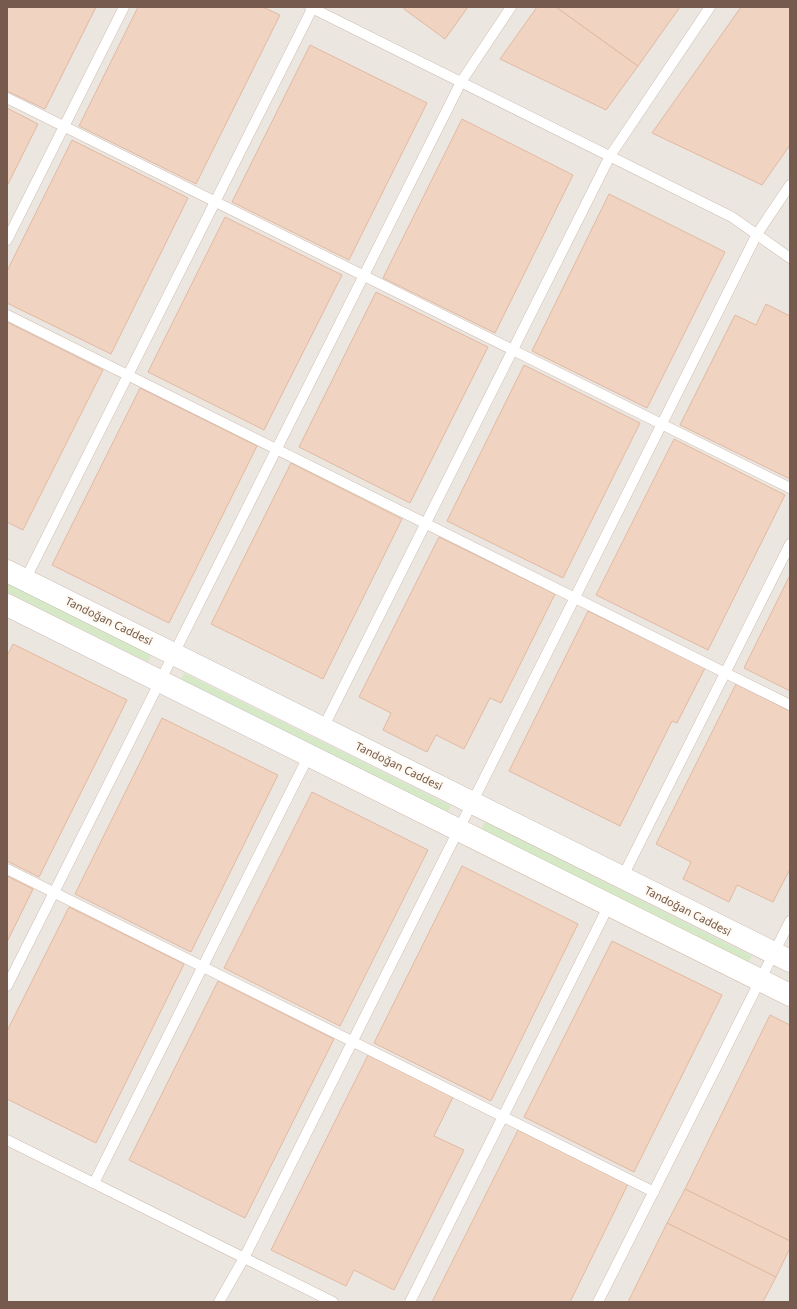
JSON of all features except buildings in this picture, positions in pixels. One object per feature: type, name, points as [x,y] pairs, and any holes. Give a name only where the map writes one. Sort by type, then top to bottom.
[{"type":"street","name":"Tandoğan Caddesi","points":[[16,575],[782,957]]},
{"type":"street","points":[[9,610],[160,681],[790,995]]},
{"type":"lane","points":[[7,240],[124,7]]},
{"type":"lane","points":[[16,575],[128,375],[312,7],[732,217],[790,258]]},
{"type":"lane","points":[[7,986],[460,82],[511,7]]},
{"type":"lane","points":[[323,728],[610,156],[710,7]]},
{"type":"lane","points":[[7,98],[790,488]]},
{"type":"lane","points":[[219,1302],[244,1258],[757,234],[790,185]]},
{"type":"lane","points":[[7,315],[790,705]]},
{"type":"lane","points":[[622,878],[790,544]]},
{"type":"lane","points":[[94,1183],[309,755]]},
{"type":"lane","points":[[7,869],[654,1192]]},
{"type":"lane","points":[[410,1302],[609,905]]},
{"type":"lane","points":[[598,1302],[760,980],[782,957],[790,921]]},
{"type":"lane","points":[[7,1140],[333,1302]]},
{"type":"shaded area","points":[[7,7],[790,7],[790,1302],[7,1302]]},
{"type":"green space","points":[[7,582],[151,654],[148,662],[7,592]]},
{"type":"green space","points":[[184,673],[451,806],[447,813],[181,680]]},
{"type":"green space","points":[[485,822],[752,956],[748,963],[481,829]]}]
